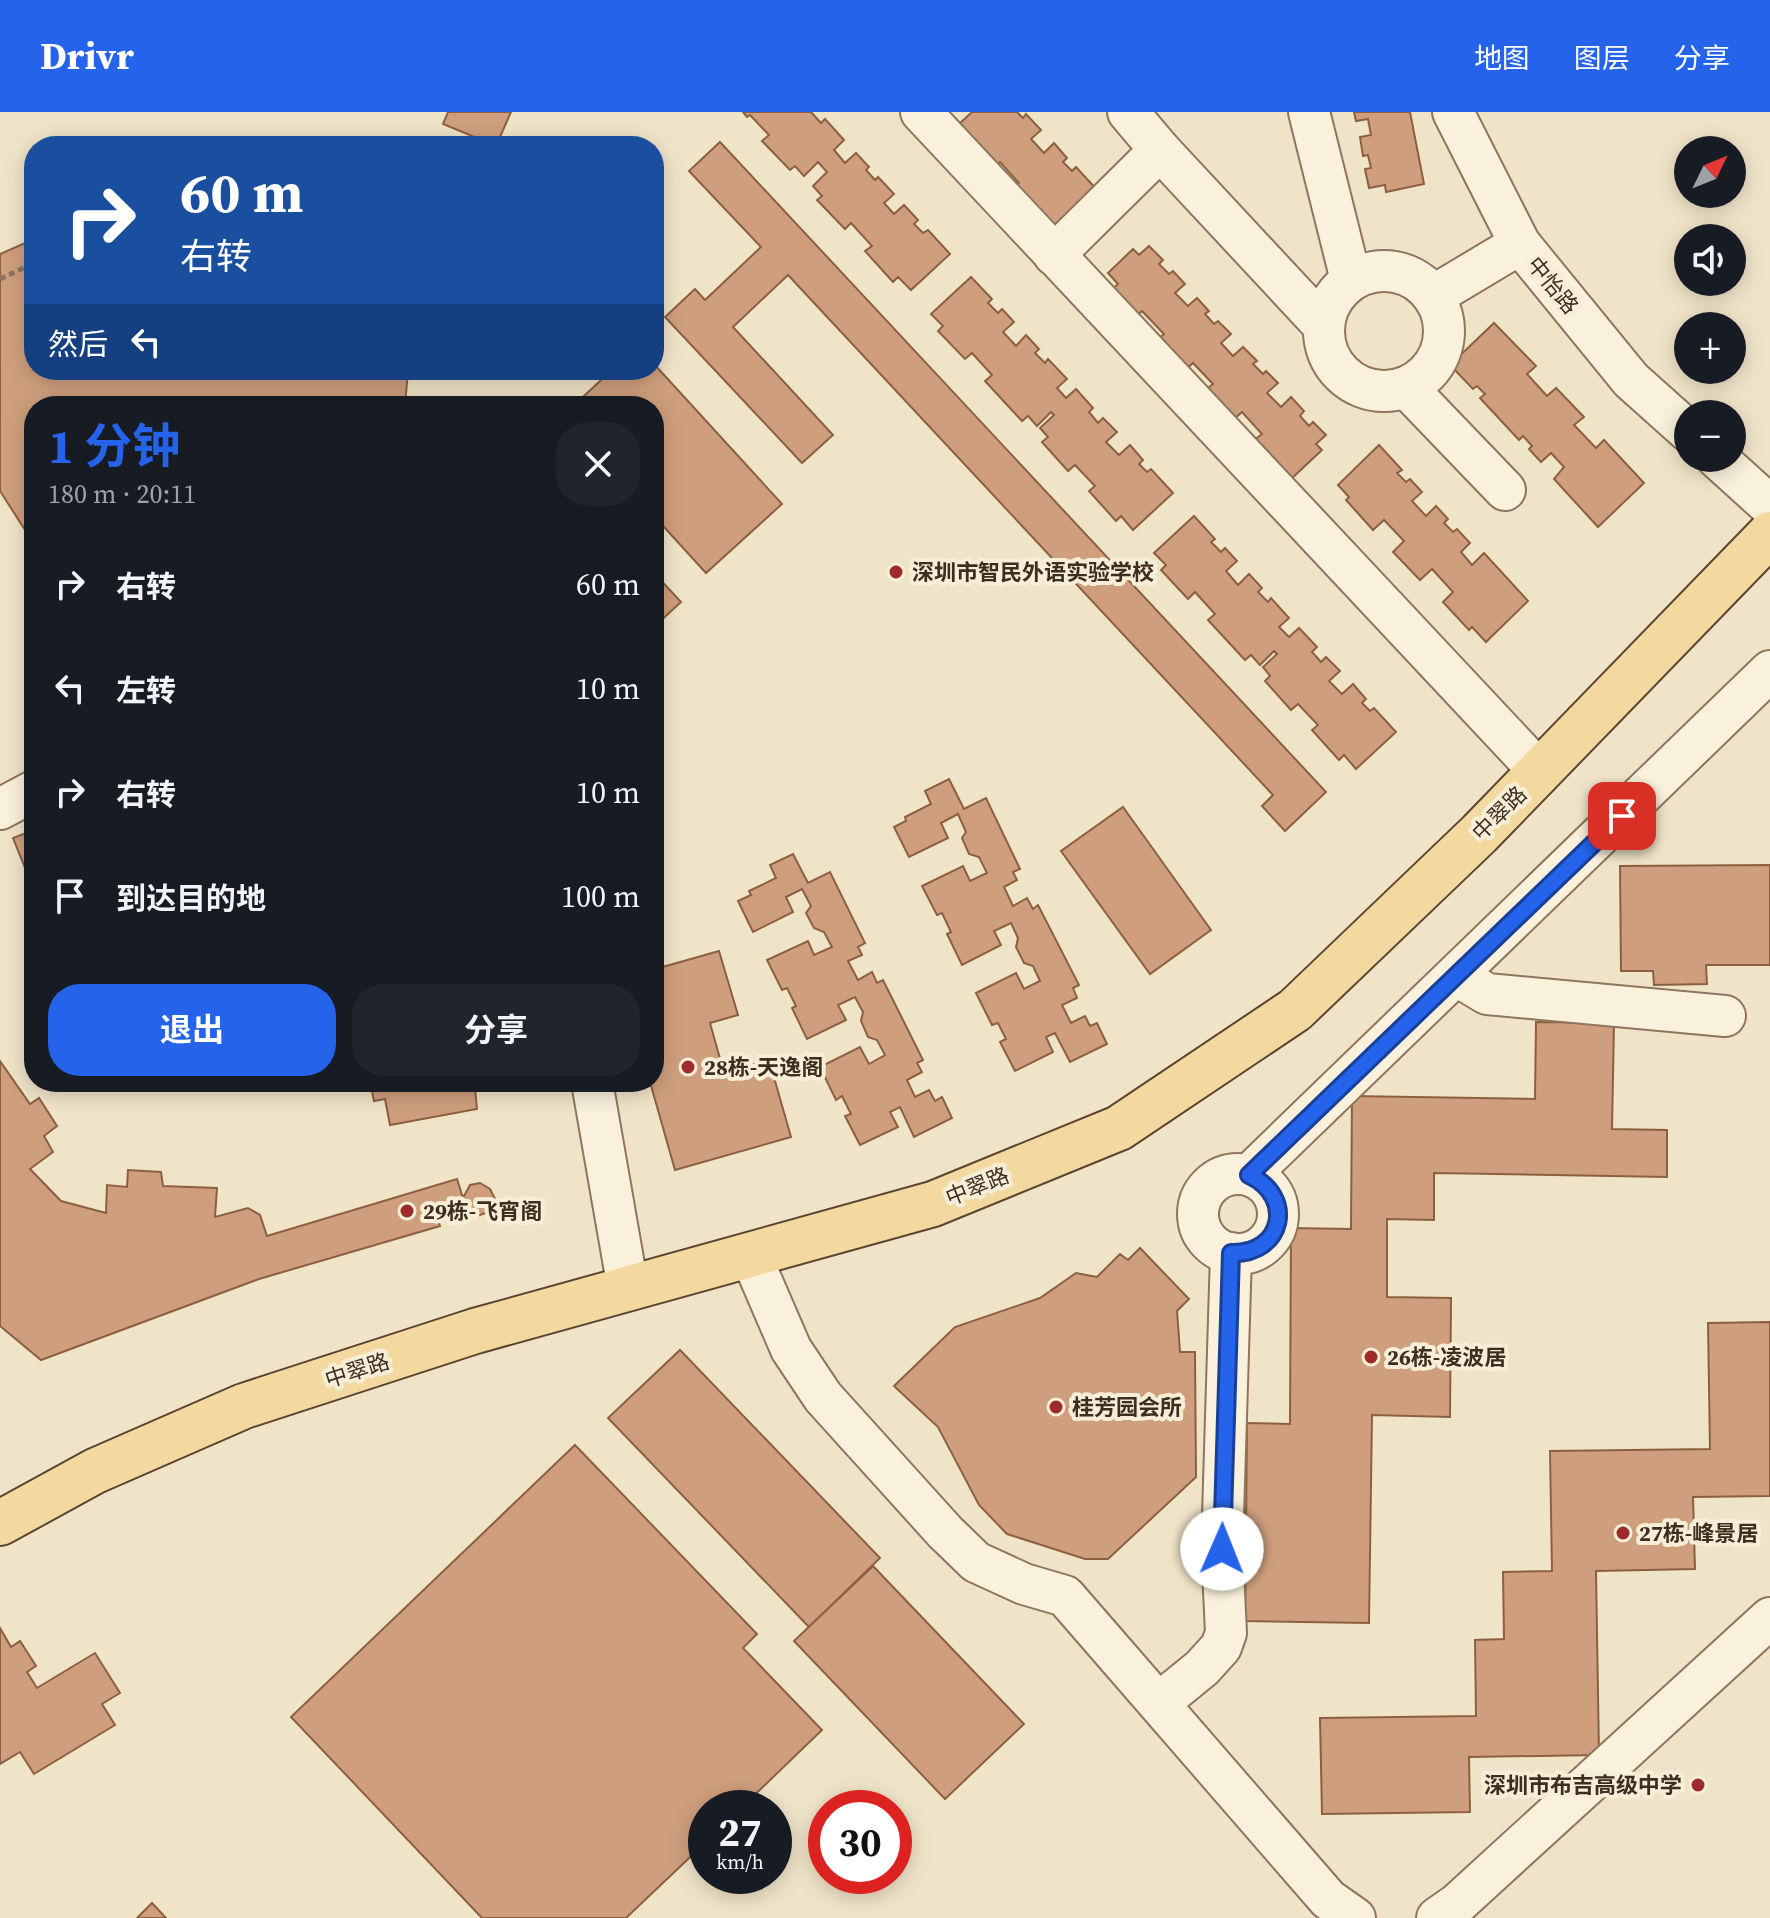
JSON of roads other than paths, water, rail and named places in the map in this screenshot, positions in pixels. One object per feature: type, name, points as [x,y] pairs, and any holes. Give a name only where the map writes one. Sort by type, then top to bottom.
[{"type":"main road","name":"中翠路","points":[[0,1523],[95,1471],[244,1406],[475,1331],[933,1204],[1119,1128],[1295,1010],[1479,834],[1770,534]]},
{"type":"street","points":[[921,112],[1540,772]]},
{"type":"street","points":[[1128,112],[1323,325]]},
{"type":"street","points":[[1309,112],[1351,280]]},
{"type":"street","name":"中怡路","points":[[1453,112],[1520,244],[1631,380],[1674,418]]},
{"type":"street","points":[[1054,255],[1160,150]]},
{"type":"street","points":[[1433,296],[1520,244]]},
{"type":"street","points":[[1380,270],[1392,270],[1415,279],[1433,296],[1441,311],[1444,334],[1439,357],[1424,376],[1406,387],[1381,391],[1352,382],[1338,370],[1325,348],[1323,325],[1335,294],[1351,280],[1380,270]]},
{"type":"street","points":[[1406,387],[1505,490]]},
{"type":"street","points":[[1732,472],[1770,506]]},
{"type":"street","points":[[1249,1175],[1770,671]]},
{"type":"street","points":[[0,809],[24,796]]},
{"type":"street","points":[[1457,976],[1487,994],[1725,1016]]},
{"type":"street","points":[[594,1092],[628,1288]]},
{"type":"street","points":[[1236,1174],[1249,1175],[1261,1181],[1276,1202],[1278,1216],[1275,1229],[1268,1241],[1258,1249],[1244,1254],[1231,1253],[1218,1249],[1207,1240],[1198,1216],[1199,1204],[1213,1182],[1236,1174]]},
{"type":"street","points":[[1159,1703],[1202,1668],[1221,1647],[1226,1633],[1222,1549],[1231,1253]]},
{"type":"street","points":[[750,1254],[791,1349],[823,1397],[945,1532],[976,1562],[1024,1584],[1065,1596],[1328,1899],[1355,1918]]},
{"type":"street","points":[[1437,1918],[1457,1904],[1770,1618]]},
{"type":"place","name":"深圳市智民外语实验学校","points":[[896,572]]},
{"type":"place","name":"28栋-天逸阁","points":[[688,1067]]},
{"type":"place","name":"29栋-飞宵阁","points":[[407,1211]]},
{"type":"place","name":"26栋-凌波居","points":[[1371,1357]]},
{"type":"place","name":"桂芳园会所","points":[[1056,1407]]},
{"type":"place","name":"27栋-峰景居","points":[[1623,1533]]},
{"type":"place","name":"深圳市布吉高级中学","points":[[1698,1785]]}]
